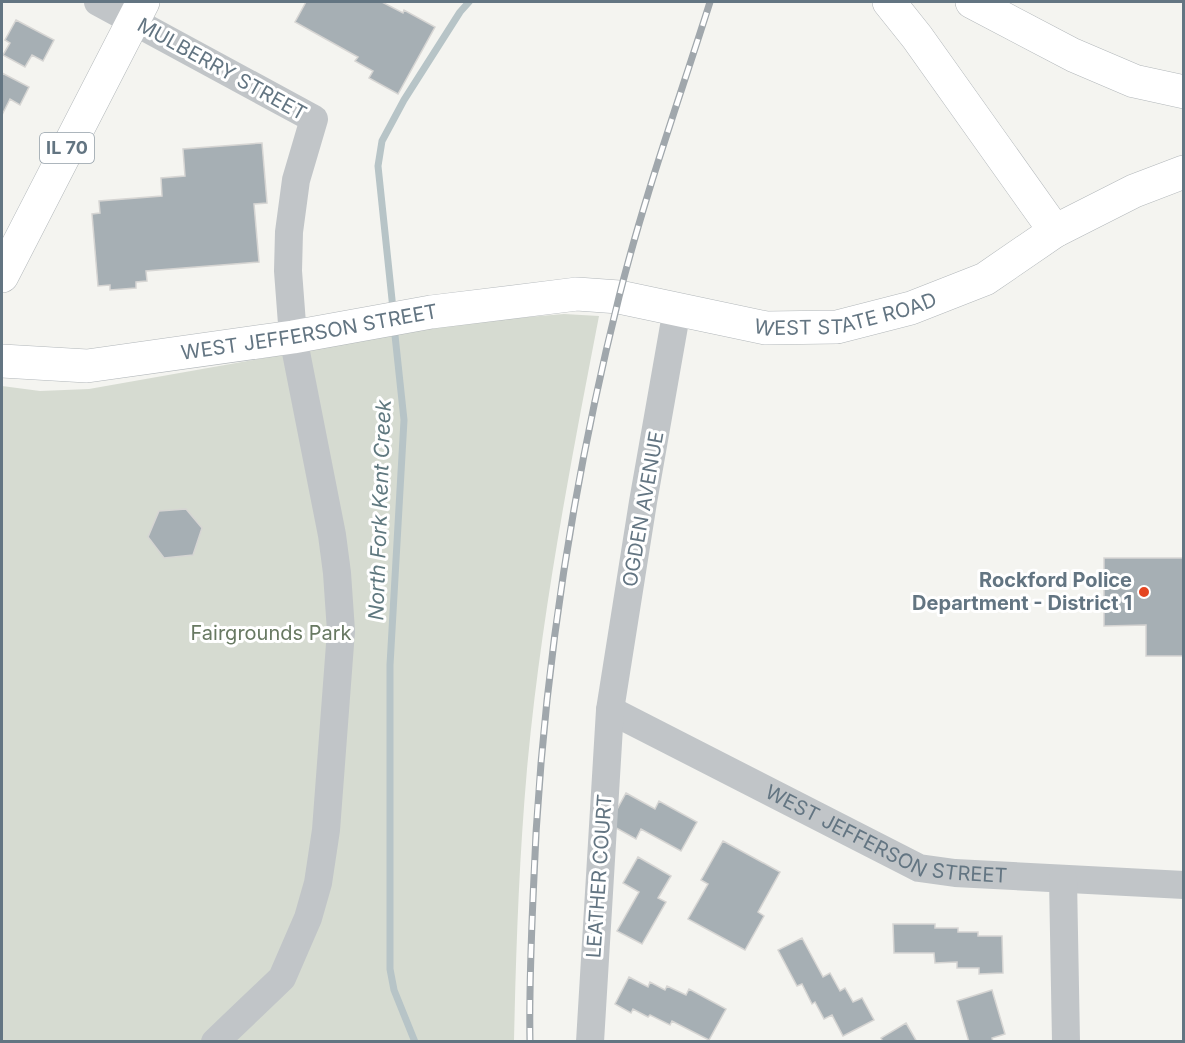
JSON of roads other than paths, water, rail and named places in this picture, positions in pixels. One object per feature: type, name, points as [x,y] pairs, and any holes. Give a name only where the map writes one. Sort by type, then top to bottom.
[{"type":"main road","points":[[889,2],[917,37],[1055,231]]},
{"type":"main road","points":[[972,2],[1073,55],[1134,81],[1184,92]]},
{"type":"main road","name":"IL 70","points":[[2,276],[138,11]]},
{"type":"main road","name":"WEST STATE ROAD","points":[[619,297],[766,328],[837,327],[911,308],[985,279],[1055,231],[1134,191],[1184,172]]},
{"type":"main road","name":"WEST JEFFERSON STREET","points":[[2,361],[87,366],[293,337],[431,312],[577,294],[619,297]]},
{"type":"street","name":"MULBERRY STREET","points":[[98,2],[138,11],[314,119],[296,180],[289,232],[288,271],[293,337]]},
{"type":"street","name":"OGDEN AVENUE","points":[[610,710],[677,309]]},
{"type":"street","points":[[215,1041],[282,978],[308,918],[318,883],[326,830],[341,632],[332,535],[293,337]]},
{"type":"street","name":"WEST JEFFERSON STREET","points":[[610,710],[919,868],[956,873],[1184,885]]},
{"type":"street","name":"LEATHER COURT","points":[[590,1041],[610,710]]},
{"type":"street","points":[[1063,879],[1066,1041]]},
{"type":"waterway","name":"North Fork Kent Creek","points":[[393,309],[378,166],[382,141],[404,100],[460,12],[469,2]]},
{"type":"waterway","name":"North Fork Kent Creek","points":[[394,326],[404,420],[390,665],[390,969],[394,990],[415,1042]]},
{"type":"railway","points":[[530,1042],[533,898],[542,746],[560,595],[572,520],[619,297],[651,186],[710,2]]},
{"type":"place","name":"Rockford Police Department - District 1","points":[[1144,592]]},
{"type":"park label","name":"Fairgrounds Park","points":[[271,633]]}]
